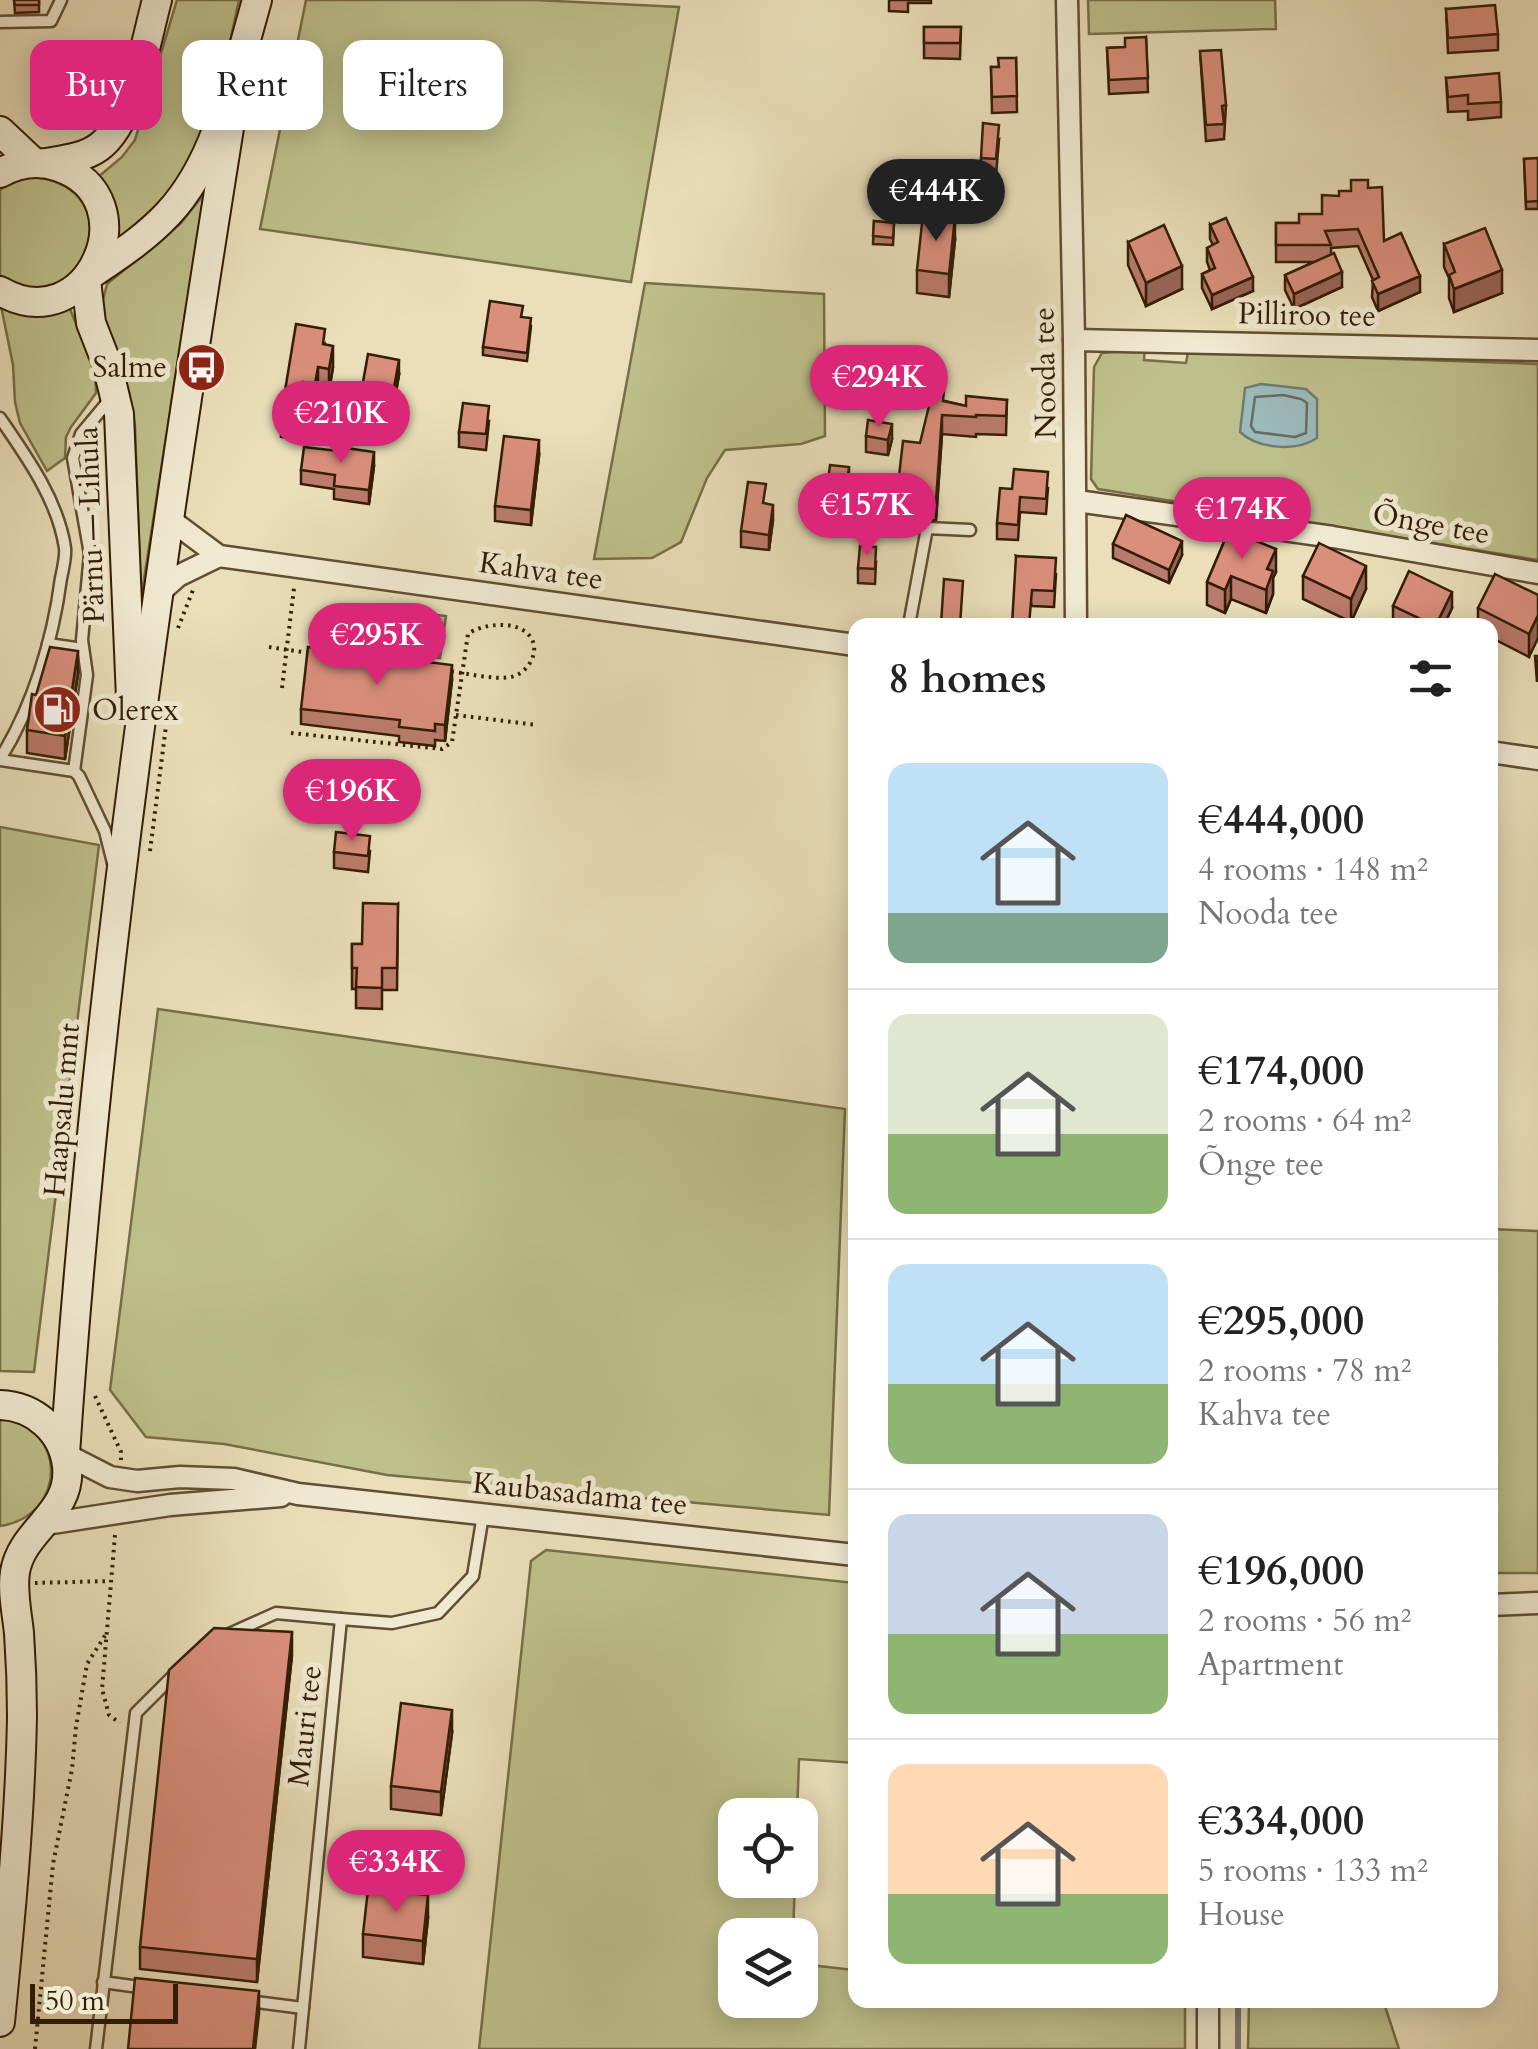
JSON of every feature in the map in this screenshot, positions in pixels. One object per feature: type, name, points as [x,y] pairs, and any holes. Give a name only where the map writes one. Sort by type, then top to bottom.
[{"type":"main road","points":[[0,173],[91,152],[110,136],[125,108],[158,0]]},
{"type":"main road","points":[[246,40],[257,0]]},
{"type":"main road","points":[[0,291],[21,300],[47,300],[74,290],[144,238],[182,200],[217,130]]},
{"type":"main road","points":[[134,772],[168,518],[229,130]]},
{"type":"main road","points":[[0,131],[40,163],[78,177],[100,205],[104,244],[88,277]]},
{"type":"main road","name":"Pärnu — Lihula","points":[[88,277],[91,323],[115,393],[122,438],[134,772]]},
{"type":"main road","name":"Haapsalu mnt","points":[[65,1454],[104,1006],[134,772]]},
{"type":"main road","points":[[0,1405],[24,1409],[58,1438],[65,1454],[67,1482],[62,1500],[19,1560],[15,1584],[22,1676],[21,1755],[0,2022]]},
{"type":"main road","points":[[0,1542],[39,1529]]},
{"type":"street","name":"Nooda tee","points":[[1067,0],[1076,618]]},
{"type":"street","name":"Pilliroo tee","points":[[1074,340],[1538,350]]},
{"type":"street","name":"Õnge tee","points":[[1077,501],[1538,573]]},
{"type":"street","name":"Kahva tee","points":[[168,518],[219,556],[848,645]]},
{"type":"street","points":[[158,594],[197,566],[219,556]]},
{"type":"street","points":[[1498,753],[1538,759]]},
{"type":"street","name":"Kaubasadama tee","points":[[65,1454],[110,1477],[234,1480],[298,1494],[848,1553]]},
{"type":"street","name":"Kaubasadama tee","points":[[39,1529],[170,1505],[298,1494]]},
{"type":"street","points":[[1498,1606],[1538,1603]]},
{"type":"street","points":[[1208,2008],[1208,2049]]},
{"type":"lane","points":[[0,22],[51,21],[61,0]]},
{"type":"lane","points":[[115,393],[82,434],[73,458],[90,554],[83,649],[87,675],[74,771],[92,799],[105,831],[120,888]]},
{"type":"lane","points":[[0,418],[51,504],[65,550],[55,628],[15,735],[0,759],[74,771]]},
{"type":"lane","points":[[909,618],[927,528],[970,530]]},
{"type":"lane","points":[[48,644],[83,649]]},
{"type":"lane","points":[[223,1637],[276,1613],[392,1622],[438,1613],[473,1576],[483,1514]]},
{"type":"lane","name":"Mauri tee","points":[[299,2049],[341,1619]]},
{"type":"lane","points":[[96,2049],[136,1713],[178,1672]]},
{"type":"lane","points":[[103,1982],[158,1989]]},
{"type":"lane","points":[[230,1999],[303,2008]]},
{"type":"path","points":[[176,634],[192,594],[197,566]]},
{"type":"path","points":[[282,688],[297,568]]},
{"type":"path","points":[[380,662],[395,582]]},
{"type":"path","points":[[291,732],[442,749],[452,742],[462,673],[468,634],[489,625],[520,629],[532,640],[531,663],[524,673],[502,678],[462,673],[446,670]]},
{"type":"path","points":[[269,647],[322,655]]},
{"type":"path","points":[[456,715],[538,725]]},
{"type":"path","points":[[149,855],[166,724]]},
{"type":"path","points":[[93,1392],[122,1452],[122,1478]]},
{"type":"path","points":[[118,1514],[102,1689],[109,1714],[133,1734]]},
{"type":"path","points":[[15,1584],[112,1580]]},
{"type":"path","points":[[35,2049],[54,1864],[87,1664],[108,1630]]},
{"type":"green space","points":[[177,0],[239,0],[230,40],[182,40],[182,130],[207,130],[178,185],[116,245],[97,178],[122,157],[138,130],[162,130],[162,50]]},
{"type":"green space","points":[[306,0],[535,0],[679,7],[631,282],[260,229],[280,130],[323,130],[323,40],[298,40]]},
{"type":"green space","points":[[1088,0],[1275,0],[1276,29],[1089,34]]},
{"type":"green space","points":[[31,177],[65,186],[84,205],[90,228],[86,252],[72,273],[53,287],[28,289],[0,275],[0,190],[15,180]]},
{"type":"green space","points":[[204,194],[141,598],[135,426],[129,392],[103,317],[103,300],[107,284],[181,223]]},
{"type":"green space","points":[[645,283],[824,294],[825,436],[801,444],[725,450],[707,478],[681,542],[652,558],[594,559]]},
{"type":"green space","points":[[68,304],[95,371],[96,393],[66,437],[65,458],[47,471],[20,423],[1,306],[21,312]]},
{"type":"green space","points":[[1145,349],[1144,360],[1186,363],[1188,352],[1538,364],[1538,560],[1098,489],[1091,479],[1094,367],[1102,353]]},
{"type":"green space","points":[[342,608],[378,614],[374,650],[339,647]]},
{"type":"green space","points":[[404,611],[446,616],[440,658],[399,653]]},
{"type":"green space","points":[[0,827],[99,845],[34,1372],[0,1371]]},
{"type":"green space","points":[[158,1009],[845,1109],[829,1515],[387,1475],[224,1444],[146,1437],[110,1390]]},
{"type":"green space","points":[[1498,1229],[1538,1231],[1538,1573],[1498,1573]]},
{"type":"green space","points":[[0,1416],[22,1423],[38,1436],[48,1453],[51,1471],[48,1489],[38,1506],[22,1519],[0,1526]]},
{"type":"green space","points":[[546,1550],[848,1582],[848,1762],[799,1759],[798,1798],[718,1798],[718,1898],[794,1898],[794,1918],[718,1918],[718,2018],[818,2018],[818,1966],[848,1969],[848,2008],[1185,2008],[1185,2049],[479,2049],[531,1561]]},
{"type":"green space","points":[[1249,2008],[1386,2008],[1399,2049],[1248,2049]]},
{"type":"water","points":[[1261,384],[1306,389],[1317,399],[1317,438],[1277,447],[1240,432],[1245,388]]},
{"type":"building","points":[[14,0],[39,0],[39,5],[15,5]]},
{"type":"building","points":[[1495,5],[1498,34],[1448,38],[1446,9]]},
{"type":"building","points":[[924,27],[961,27],[960,43],[924,43]]},
{"type":"building","points":[[1146,37],[1148,78],[1109,80],[1107,48],[1125,47],[1125,38]]},
{"type":"building","points":[[1221,50],[1224,124],[1206,125],[1200,51]]},
{"type":"building","points":[[998,58],[1016,58],[1017,96],[992,97],[991,67],[999,67]]},
{"type":"building","points":[[1499,73],[1501,102],[1468,104],[1468,95],[1448,97],[1446,78]]},
{"type":"building","points":[[983,123],[999,125],[996,159],[981,158]]},
{"type":"building","points":[[1538,158],[1538,201],[1526,202],[1524,159]]},
{"type":"building","points":[[1351,180],[1368,180],[1368,188],[1382,187],[1384,241],[1401,233],[1420,276],[1378,294],[1372,281],[1379,277],[1358,229],[1325,231],[1331,245],[1276,245],[1276,223],[1299,223],[1299,214],[1322,214],[1322,195],[1339,196],[1339,191],[1351,191]]},
{"type":"building","points":[[923,214],[955,217],[949,274],[917,270]]},
{"type":"building","points":[[1226,218],[1253,277],[1212,295],[1202,274],[1215,268],[1207,248],[1218,242],[1210,225]]},
{"type":"building","points":[[874,221],[894,223],[893,238],[873,236]]},
{"type":"building","points":[[1164,225],[1182,266],[1146,283],[1128,242]]},
{"type":"building","points":[[1485,228],[1502,270],[1454,289],[1449,275],[1455,272],[1444,244]]},
{"type":"building","points":[[1334,253],[1342,272],[1294,294],[1285,275]]},
{"type":"building","points":[[490,301],[523,306],[521,317],[531,318],[527,353],[483,347]]},
{"type":"building","points":[[296,324],[325,329],[323,344],[333,346],[329,369],[318,367],[315,384],[303,382],[298,417],[281,415]]},
{"type":"building","points":[[368,354],[399,360],[391,404],[360,399]]},
{"type":"building","points":[[936,377],[945,379],[943,401],[966,406],[966,396],[1007,400],[1006,416],[942,415],[936,501],[914,502],[913,513],[895,511],[903,441],[920,443]]},
{"type":"building","points":[[463,403],[489,406],[486,434],[459,432]]},
{"type":"building","points":[[868,420],[892,424],[888,440],[866,436]]},
{"type":"building","points":[[504,436],[539,440],[531,510],[495,506]]},
{"type":"building","points":[[304,447],[374,452],[369,490],[334,486],[335,475],[301,470]]},
{"type":"building","points":[[830,465],[849,467],[844,507],[825,504]]},
{"type":"building","points":[[1014,469],[1048,472],[1046,499],[1020,497],[1018,525],[997,523],[1000,488],[1012,489]]},
{"type":"building","points":[[748,482],[766,484],[763,503],[773,505],[769,535],[741,531]]},
{"type":"building","points":[[1126,515],[1182,541],[1169,570],[1113,544]]},
{"type":"building","points":[[1229,530],[1276,549],[1267,569],[1273,571],[1266,590],[1231,576],[1225,590],[1207,582]]},
{"type":"building","points":[[1319,543],[1366,566],[1351,599],[1303,576]]},
{"type":"building","points":[[860,546],[876,547],[875,569],[858,568]]},
{"type":"building","points":[[1016,556],[1056,558],[1054,591],[1032,590],[1030,618],[1012,618]]},
{"type":"building","points":[[1409,571],[1452,592],[1439,618],[1418,618],[1393,606]]},
{"type":"building","points":[[1495,574],[1538,595],[1538,615],[1529,634],[1478,608]]},
{"type":"building","points":[[944,579],[963,581],[960,618],[941,618]]},
{"type":"building","points":[[50,647],[78,651],[65,736],[27,730],[32,694],[36,695]]},
{"type":"building","points":[[308,647],[452,665],[445,725],[435,724],[435,731],[399,727],[400,720],[301,709]]},
{"type":"building","points":[[336,832],[370,836],[368,856],[334,852]]},
{"type":"building","points":[[363,903],[398,904],[397,968],[382,968],[382,988],[356,987],[352,944],[362,944]]},
{"type":"building","points":[[214,1628],[292,1632],[257,1959],[140,1947],[169,1670]]},
{"type":"building","points":[[401,1703],[452,1710],[441,1792],[391,1786]]},
{"type":"building","points":[[368,1889],[428,1895],[423,1941],[363,1934]]},
{"type":"building","points":[[135,1978],[259,1991],[253,2049],[128,2049]]},
{"type":"waterway","points":[[1238,2008],[1238,2049]]},
{"type":"place","name":"Salme","points":[[202,367]]},
{"type":"place","name":"Olerex","points":[[57,710]]}]
